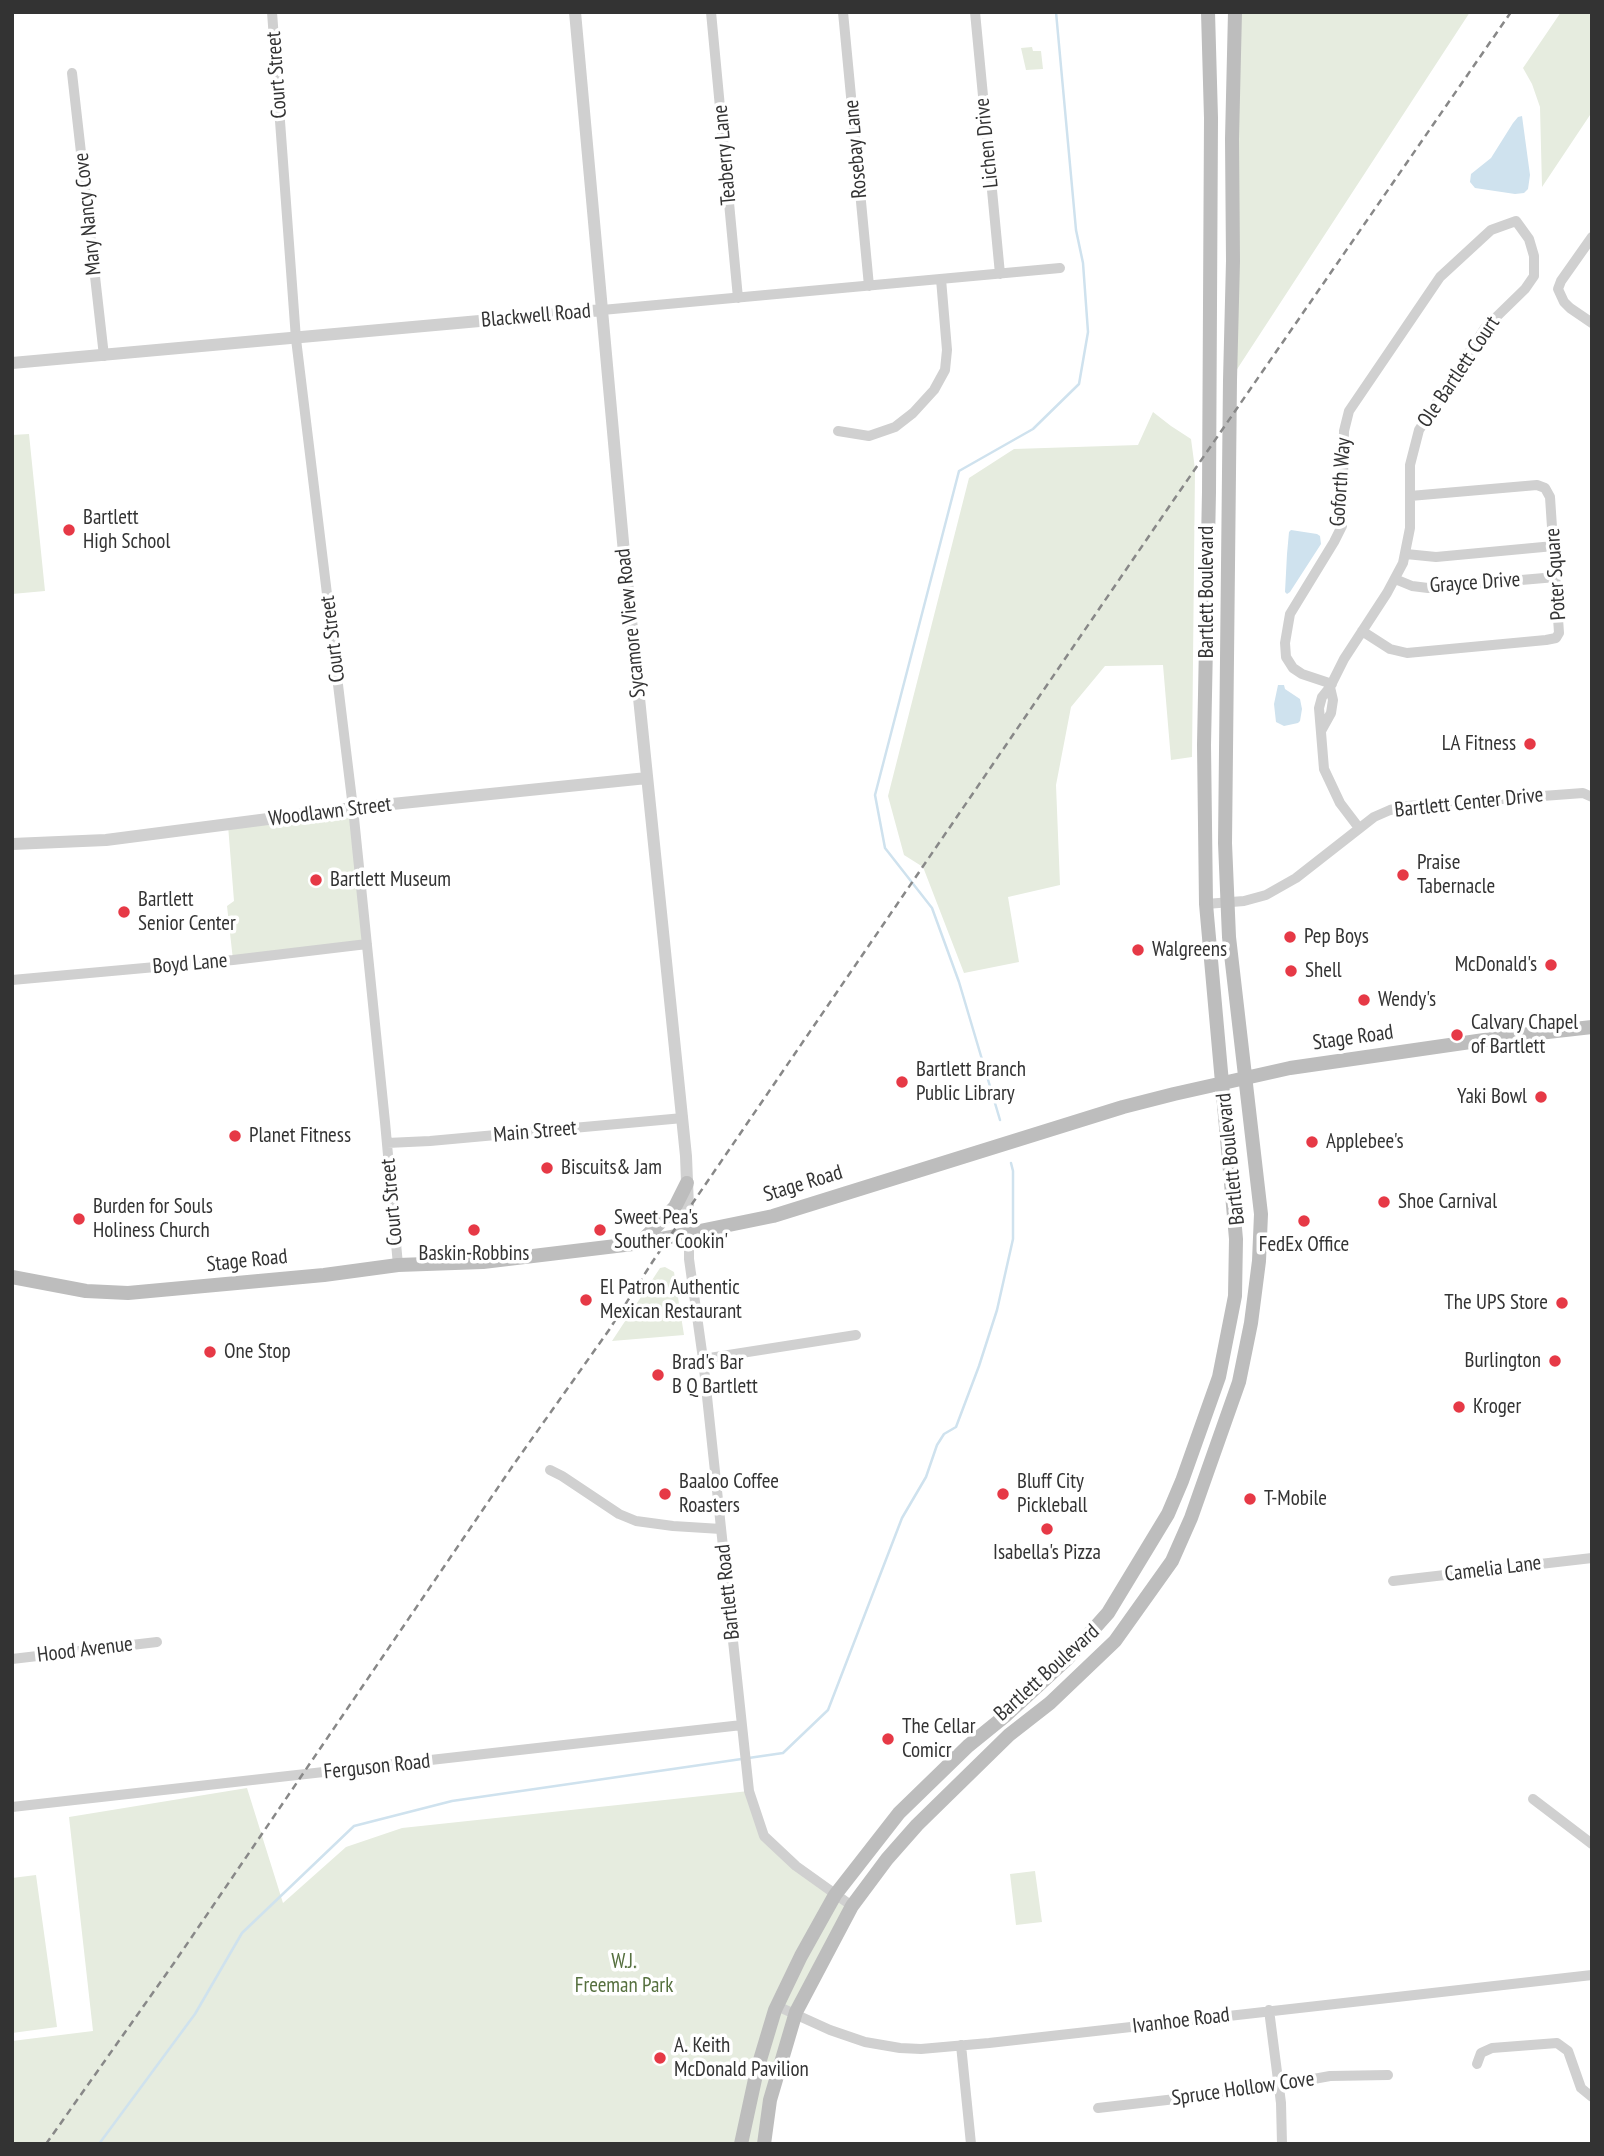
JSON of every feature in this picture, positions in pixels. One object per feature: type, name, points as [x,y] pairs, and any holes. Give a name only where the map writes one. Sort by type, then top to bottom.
[{"type":"main road","name":"Bartlett Boulevard","points":[[741,2144],[757,2070],[777,2006],[835,1895],[899,1813],[968,1746],[1067,1659],[1108,1613],[1168,1514],[1219,1377],[1235,1296],[1236,1239],[1206,904],[1204,745],[1209,492],[1209,12]]},
{"type":"main road","name":"Bartlett Boulevard","points":[[764,2144],[771,2099],[796,2012],[852,1906],[887,1859],[917,1825],[1010,1735],[1050,1703],[1115,1642],[1171,1561],[1191,1518],[1239,1382],[1254,1302],[1261,1214],[1229,937],[1225,843],[1235,12]]},
{"type":"main road","name":"Stage Road","points":[[12,1277],[86,1291],[128,1293],[324,1275],[398,1265],[485,1262],[641,1243],[773,1216],[1133,1104],[1221,1083],[1354,1058],[1592,1027]]},
{"type":"main road","points":[[641,1243],[675,1207],[687,1183]]},
{"type":"main road","points":[[1035,1689],[1050,1703]]},
{"type":"main road","points":[[899,1813],[917,1825]]},
{"type":"street","name":"Court Street","points":[[272,12],[296,339],[353,808],[398,1265]]},
{"type":"street","name":"Sycamore View Road","points":[[575,12],[682,1118],[689,1233]]},
{"type":"street","name":"Teaberry Lane","points":[[711,12],[738,298]]},
{"type":"street","name":"Rosebay Lane","points":[[843,12],[869,286]]},
{"type":"street","name":"Lichen Drive","points":[[975,12],[1000,274]]},
{"type":"street","name":"Mary Nancy Cove","points":[[72,73],[104,356]]},
{"type":"street","name":"Ole Bartlett Court","points":[[1359,828],[1340,803],[1330,784],[1322,758],[1321,730],[1331,713],[1331,685],[1395,579],[1406,554],[1410,528],[1412,455],[1422,423],[1485,328],[1525,289],[1534,276],[1534,256],[1529,239],[1516,222]]},
{"type":"street","name":"Goforth Way","points":[[1331,685],[1293,668],[1286,657],[1285,643],[1290,614],[1342,526],[1344,431],[1349,411],[1440,277],[1492,229],[1516,222]]},
{"type":"street","points":[[1592,237],[1558,289],[1564,302],[1592,323]]},
{"type":"street","name":"Blackwell Road","points":[[12,363],[1060,268]]},
{"type":"street","points":[[838,431],[869,436],[895,427],[913,413],[933,390],[945,370],[947,350],[941,279]]},
{"type":"street","name":"Poter Square","points":[[1362,631],[1390,649],[1402,653],[1553,639],[1560,629],[1550,497],[1543,486],[1410,496]]},
{"type":"street","name":"Grayce Drive","points":[[1406,554],[1436,557],[1554,546]]},
{"type":"street","name":"Grayce Drive","points":[[1395,579],[1428,589],[1556,577]]},
{"type":"street","name":"Woodlawn Street","points":[[12,844],[106,840],[353,808],[647,778]]},
{"type":"street","name":"Bartlett Center Drive","points":[[1206,904],[1228,903],[1266,895],[1296,878],[1381,813],[1408,806],[1583,793],[1592,797]]},
{"type":"street","name":"Boyd Lane","points":[[12,980],[233,960],[367,944]]},
{"type":"street","name":"Main Street","points":[[387,1143],[430,1142],[682,1118]]},
{"type":"street","name":"Bartlett Road","points":[[689,1233],[689,1259],[703,1359],[749,1791],[764,1836],[796,1866],[852,1906]]},
{"type":"street","points":[[703,1359],[856,1335]]},
{"type":"street","points":[[550,1470],[619,1514],[636,1521],[721,1529]]},
{"type":"street","name":"Camelia Lane","points":[[1393,1581],[1592,1558]]},
{"type":"street","name":"Hood Avenue","points":[[12,1659],[157,1642]]},
{"type":"street","name":"Ferguson Road","points":[[12,1807],[742,1725]]},
{"type":"street","points":[[1533,1799],[1592,1844]]},
{"type":"street","name":"Ivanhoe Road","points":[[777,2006],[796,2012],[830,2030],[883,2046],[921,2049],[1592,1975]]},
{"type":"street","points":[[1269,2010],[1282,2104],[1282,2144]]},
{"type":"street","points":[[1477,2064],[1481,2053],[1492,2048],[1557,2043],[1568,2051],[1581,2088],[1592,2097]]},
{"type":"street","points":[[961,2045],[971,2144]]},
{"type":"street","name":"Spruce Hollow Cove","points":[[1098,2108],[1252,2090],[1330,2076],[1388,2075]]},
{"type":"green space","points":[[1235,12],[1470,12],[1230,380]]},
{"type":"green space","points":[[1561,12],[1592,12],[1592,112],[1542,187],[1540,107],[1523,68]]},
{"type":"green space","points":[[1032,47],[1033,51],[1041,51],[1043,69],[1026,70],[1021,48]]},
{"type":"green space","points":[[1153,412],[1191,439],[1195,469],[1192,757],[1171,760],[1163,665],[1105,666],[1071,707],[1056,785],[1060,885],[1008,897],[1019,962],[964,973],[923,867],[904,855],[888,796],[969,478],[1014,449],[1138,445]]},
{"type":"green space","points":[[29,434],[45,591],[12,594],[12,435]]},
{"type":"green space","points":[[353,808],[367,944],[233,960],[227,906],[234,901],[228,825]]},
{"type":"green space","points":[[665,1267],[674,1272],[684,1335],[612,1341],[660,1268]]},
{"type":"green space","name":"W.J. Freeman Park","points":[[247,1788],[283,1903],[346,1847],[402,1828],[749,1791],[764,1836],[852,1906],[796,2012],[764,2144],[12,2144],[12,2041],[93,2031],[69,1817]]},
{"type":"green space","points":[[1035,1871],[1042,1922],[1016,1925],[1010,1874]]},
{"type":"green space","points":[[36,1875],[57,2027],[12,2033],[12,1878]]},
{"type":"water","points":[[1522,116],[1530,175],[1528,189],[1524,193],[1515,194],[1475,188],[1470,182],[1471,174],[1491,158],[1513,123]]},
{"type":"water","points":[[1291,530],[1317,534],[1321,544],[1287,594],[1287,554]]},
{"type":"water","points":[[1278,685],[1284,685],[1285,689],[1300,699],[1302,709],[1298,723],[1284,726],[1276,722],[1274,704]]},
{"type":"waterway","points":[[1000,1120],[959,982],[932,908],[885,848],[875,795],[959,471],[1033,429],[1079,384],[1088,332],[1056,12]]},
{"type":"waterway","points":[[99,2144],[195,2014],[242,1933],[354,1826],[452,1801],[783,1753],[828,1710],[902,1518],[926,1477],[937,1445],[944,1434],[956,1427],[979,1366],[997,1310],[1013,1239],[1011,1163]]},
{"type":"railway","points":[[46,2144],[174,1963],[514,1464],[609,1330],[653,1261],[1175,498],[1511,12]]},
{"type":"place","name":"Bartlett High School","points":[[69,530]]},
{"type":"place","name":"LA Fitness","points":[[1530,744]]},
{"type":"place","name":"Praise Tabernacle","points":[[1403,875]]},
{"type":"place","name":"Bartlett Museum","points":[[316,880]]},
{"type":"place","name":"Bartlett Senior Center","points":[[124,912]]},
{"type":"place","name":"Pep Boys","points":[[1290,937]]},
{"type":"place","name":"Walgreens","points":[[1138,950]]},
{"type":"place","name":"McDonald's","points":[[1551,965]]},
{"type":"place","name":"Shell","points":[[1291,971]]},
{"type":"place","name":"Wendy's","points":[[1364,1000]]},
{"type":"place","name":"Calvary Chapel of Bartlett","points":[[1457,1035]]},
{"type":"place","name":"Bartlett Branch Public Library","points":[[902,1082]]},
{"type":"place","name":"Yaki Bowl","points":[[1541,1097]]},
{"type":"place","name":"Planet Fitness","points":[[235,1136]]},
{"type":"place","name":"Applebee's","points":[[1312,1142]]},
{"type":"place","name":"Biscuits& Jam","points":[[547,1168]]},
{"type":"place","name":"Shoe Carnival","points":[[1384,1202]]},
{"type":"place","name":"Burden for Souls Holiness Church","points":[[79,1219]]},
{"type":"place","name":"FedEx Office","points":[[1304,1221]]},
{"type":"place","name":"Baskin-Robbins","points":[[474,1230]]},
{"type":"place","name":"Sweet Pea's Souther Cookin'","points":[[600,1230]]},
{"type":"place","name":"El Patron Authentic Mexican Restaurant","points":[[586,1300]]},
{"type":"place","name":"The UPS Store","points":[[1562,1303]]},
{"type":"place","name":"One Stop","points":[[210,1352]]},
{"type":"place","name":"Burlington","points":[[1555,1361]]},
{"type":"place","name":"Brad's Bar B Q Bartlett","points":[[658,1375]]},
{"type":"place","name":"Kroger","points":[[1459,1407]]},
{"type":"place","name":"Baaloo Coffee Roasters","points":[[665,1494]]},
{"type":"place","name":"Bluff City Pickleball","points":[[1003,1494]]},
{"type":"place","name":"T-Mobile","points":[[1250,1499]]},
{"type":"place","name":"Isabella's Pizza","points":[[1047,1529]]},
{"type":"place","name":"The Cellar Comicr","points":[[888,1739]]},
{"type":"place","name":"A. Keith McDonald Pavilion","points":[[660,2058]]}]
